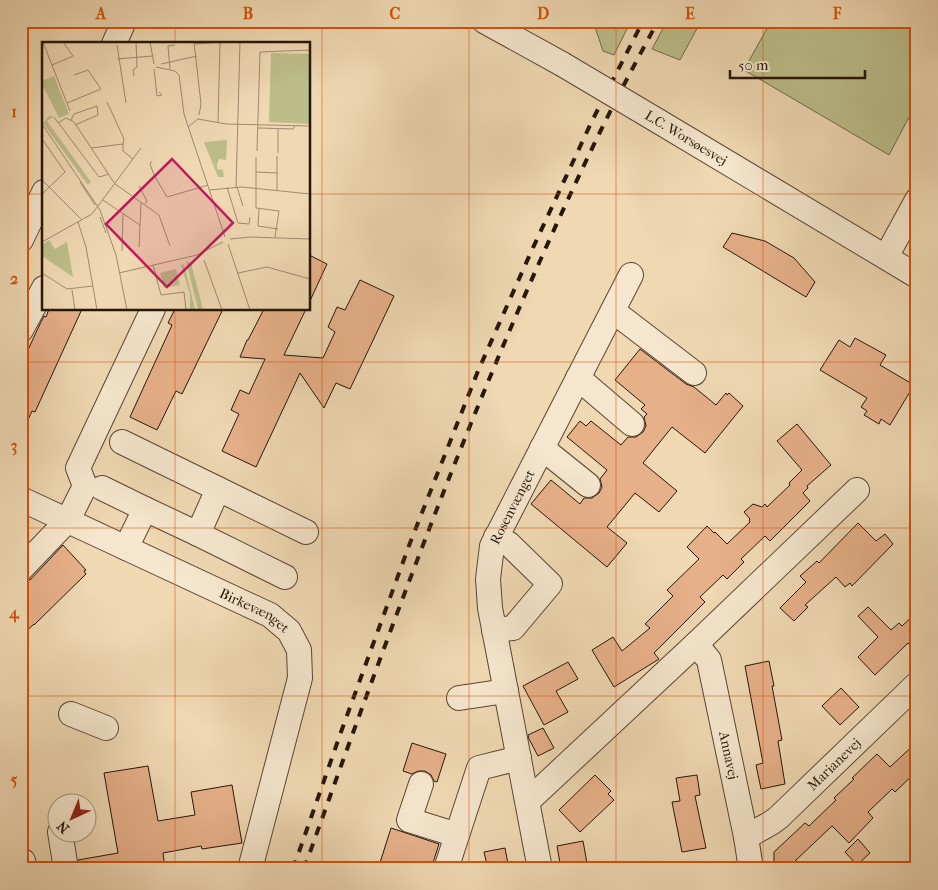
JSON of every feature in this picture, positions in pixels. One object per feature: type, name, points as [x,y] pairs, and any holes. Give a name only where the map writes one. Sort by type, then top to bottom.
[{"type":"street","points":[[115,42],[124,21]]},
{"type":"street","name":"L.C. Worsøesvej","points":[[484,21],[562,64],[917,276]]},
{"type":"street","points":[[21,240],[42,196]]},
{"type":"street","points":[[886,257],[917,200]]},
{"type":"street","name":"Rosenvænget","points":[[540,869],[490,608],[488,579],[492,546],[631,275]]},
{"type":"street","points":[[21,330],[42,292]]},
{"type":"street","points":[[21,569],[68,520],[85,486],[78,468],[153,310]]},
{"type":"street","points":[[613,310],[694,373]]},
{"type":"street","points":[[578,378],[632,424]]},
{"type":"street","points":[[122,442],[306,532]]},
{"type":"street","points":[[542,448],[588,485]]},
{"type":"street","points":[[102,488],[285,578]]},
{"type":"street","points":[[198,534],[218,489]]},
{"type":"street","points":[[528,801],[857,490]]},
{"type":"street","name":"Birkevænget","points":[[21,500],[68,520],[270,615],[289,631],[299,650],[300,678],[250,869]]},
{"type":"street","points":[[126,548],[145,509]]},
{"type":"street","points":[[494,630],[512,628],[550,584],[509,544],[496,537]]},
{"type":"street","name":"Annavej","points":[[696,644],[709,660],[751,869]]},
{"type":"street","name":"Marianevej","points":[[746,837],[778,818],[917,684]]},
{"type":"street","points":[[459,698],[506,691]]},
{"type":"street","points":[[70,714],[106,728]]},
{"type":"street","points":[[446,869],[479,768],[519,758]]},
{"type":"street","points":[[421,784],[410,820],[457,836]]},
{"type":"street","points":[[61,842],[66,869]]},
{"type":"green space","points":[[593,21],[631,21],[614,55],[603,51]]},
{"type":"green space","points":[[667,21],[701,21],[680,60],[652,49]]},
{"type":"green space","points":[[771,21],[917,21],[917,102],[889,155],[744,70]]},
{"type":"building","points":[[732,233],[765,241],[794,258],[815,282],[806,297],[723,247]]},
{"type":"building","points":[[310,256],[327,264],[310,301]]},
{"type":"building","points":[[360,280],[394,296],[350,389],[336,383],[324,408],[300,373],[256,467],[222,451],[239,414],[231,410],[240,390],[249,394],[265,359],[240,357],[263,310],[306,310],[284,355],[323,358],[335,332],[328,327],[337,307],[345,310]]},
{"type":"building","points":[[49,310],[82,310],[35,412],[32,411],[21,435],[21,365],[44,316],[46,317]]},
{"type":"building","points":[[174,310],[223,310],[182,394],[176,391],[157,430],[130,417],[172,325],[168,323]]},
{"type":"building","points":[[855,338],[886,355],[880,365],[914,385],[890,425],[881,419],[879,424],[864,415],[867,411],[861,407],[867,398],[820,370],[839,340],[850,347]]},
{"type":"building","points":[[640,349],[716,405],[726,393],[727,395],[729,393],[743,406],[705,453],[672,427],[643,463],[677,491],[659,512],[635,493],[607,527],[627,543],[607,567],[531,504],[551,480],[580,504],[584,498],[592,498],[599,493],[602,487],[600,479],[607,470],[567,437],[580,421],[586,426],[591,421],[621,445],[628,437],[636,437],[643,432],[646,426],[644,417],[647,414],[641,409],[645,405],[615,380]]},
{"type":"building","points":[[797,424],[831,465],[807,486],[808,488],[803,493],[810,501],[770,541],[765,536],[741,559],[744,562],[727,579],[723,575],[700,597],[705,602],[654,653],[659,659],[614,687],[592,650],[613,637],[622,651],[650,628],[645,624],[673,596],[667,590],[699,559],[687,547],[707,526],[727,544],[750,522],[750,519],[744,512],[753,504],[762,507],[765,504],[767,507],[790,485],[789,483],[802,470],[777,441]]},
{"type":"building","points":[[858,523],[876,541],[885,534],[893,544],[852,586],[850,583],[845,587],[836,577],[805,605],[808,607],[794,621],[780,608],[806,582],[800,576],[817,561],[819,563]]},
{"type":"building","points":[[63,545],[86,570],[84,571],[86,574],[21,636],[21,585],[31,579]]},
{"type":"building","points":[[868,607],[891,630],[899,623],[902,626],[917,612],[917,653],[908,643],[875,675],[858,657],[878,637],[858,616]]},
{"type":"building","points":[[769,661],[782,740],[778,741],[785,784],[761,789],[756,765],[763,763],[745,666]]},
{"type":"building","points":[[568,662],[578,679],[556,691],[568,712],[544,725],[523,686]]},
{"type":"building","points":[[841,688],[859,707],[840,725],[822,706]]},
{"type":"building","points":[[543,728],[554,748],[538,756],[528,735]]},
{"type":"building","points":[[917,742],[917,771],[895,792],[892,789],[868,812],[873,818],[849,843],[832,826],[796,860],[796,869],[774,869],[774,852],[805,823],[809,826],[836,800],[834,798],[877,754],[890,767]]},
{"type":"building","points":[[412,743],[446,754],[437,782],[425,771],[418,771],[412,774],[403,771]]},
{"type":"building","points":[[148,766],[158,821],[195,815],[191,792],[232,785],[242,843],[202,849],[201,846],[163,853],[165,869],[79,869],[78,860],[118,853],[104,773]]},
{"type":"building","points":[[595,775],[611,791],[608,794],[614,800],[580,832],[559,810]]},
{"type":"building","points":[[697,775],[700,795],[695,796],[706,848],[682,852],[672,802],[680,801],[676,778]]},
{"type":"building","points":[[391,828],[439,844],[431,869],[378,869]]},
{"type":"building","points":[[858,839],[870,853],[857,865],[845,852]]},
{"type":"building","points":[[583,841],[588,869],[561,869],[557,846]]},
{"type":"building","points":[[505,848],[509,869],[488,869],[484,852]]},
{"type":"railway","points":[[293,869],[410,543],[478,371],[591,123],[643,21]]},
{"type":"railway","points":[[304,869],[371,682],[479,404],[558,222],[607,118],[658,21]]}]
